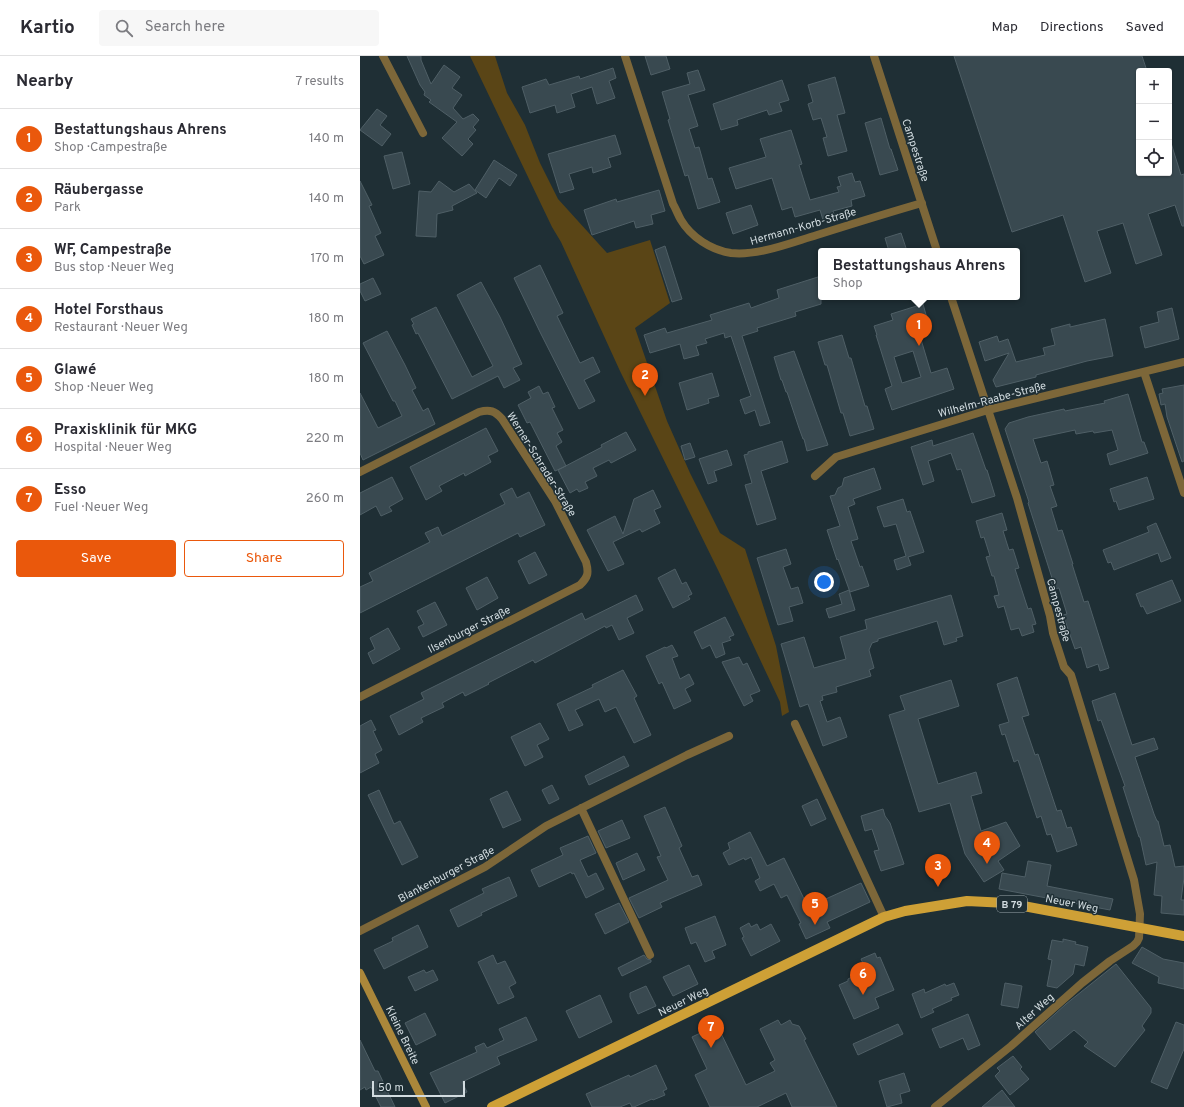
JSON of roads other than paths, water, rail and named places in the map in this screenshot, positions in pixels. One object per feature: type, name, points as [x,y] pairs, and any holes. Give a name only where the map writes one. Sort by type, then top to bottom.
[{"type":"main road","name":"Neuer Weg","points":[[492,1107],[884,917],[905,911],[967,901],[1007,903],[1184,936]]},
{"type":"street","points":[[383,56],[423,133]]},
{"type":"street","name":"Hermann-Korb-Straße","points":[[625,56],[673,204],[681,220],[691,233],[703,243],[716,249],[730,252],[756,252],[787,244],[922,202]]},
{"type":"street","name":"Campestraße","points":[[874,56],[936,248]]},
{"type":"street","name":"Campestraße","points":[[952,300],[1017,498],[1050,616],[1053,633],[1064,667],[1071,675],[1134,880],[1140,914],[1140,928]]},
{"type":"street","name":"Wilhelm-Raabe-Straße","points":[[815,476],[836,457],[988,410],[1184,362]]},
{"type":"street","points":[[1144,372],[1184,493]]},
{"type":"street","name":"Werner-Schrader-Straße","points":[[360,472],[479,412],[486,410],[492,411],[502,419],[554,501],[586,562],[588,570],[587,579]]},
{"type":"street","name":"Ilsenburger Straße","points":[[360,697],[580,585],[587,579]]},
{"type":"street","points":[[795,724],[884,917]]},
{"type":"street","name":"Blankenburger Straße","points":[[360,931],[485,867],[546,826],[728,736]]},
{"type":"street","points":[[581,808],[650,955]]},
{"type":"street","name":"Alter Weg","points":[[935,1107],[1011,1046],[1082,983],[1110,961],[1133,946],[1139,938],[1140,928]]},
{"type":"street","name":"Kleine Breite","points":[[360,973],[426,1107]]},
{"type":"place","name":"Bestattungshaus Ahrens","points":[[919,346]]},
{"type":"place","name":"Räubergasse","points":[[645,396]]},
{"type":"place","name":"Hotel Forsthaus","points":[[987,864]]},
{"type":"place","name":"WF, Campestraße","points":[[938,887]]},
{"type":"place","name":"Glawé","points":[[815,925]]},
{"type":"place","name":"Praxisklinik für MKG","points":[[863,995]]},
{"type":"place","name":"Esso","points":[[711,1048]]}]
